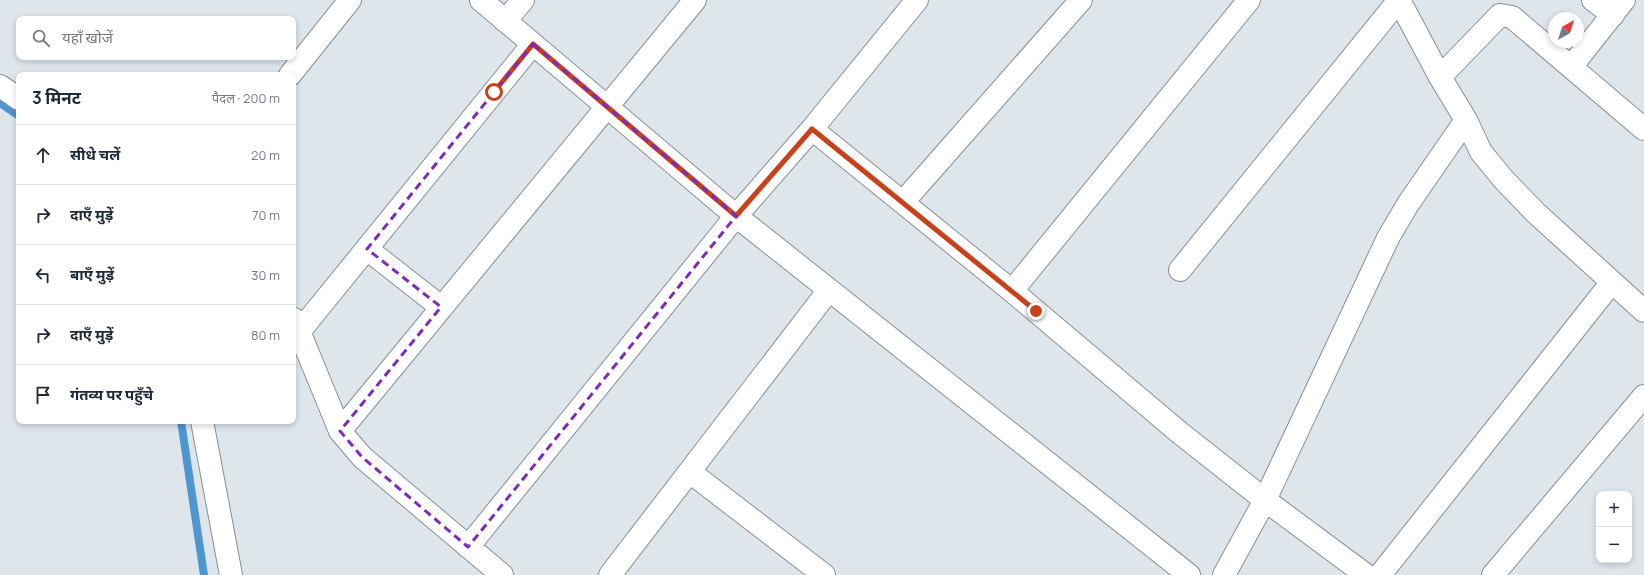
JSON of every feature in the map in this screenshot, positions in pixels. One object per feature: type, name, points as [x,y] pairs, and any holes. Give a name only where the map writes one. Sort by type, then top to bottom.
[{"type":"street","points":[[292,72],[350,0]]},
{"type":"street","points":[[481,0],[736,216],[1189,575]]},
{"type":"street","points":[[505,21],[523,0]]},
{"type":"street","points":[[468,547],[736,216],[812,129],[917,0]]},
{"type":"street","points":[[903,202],[1081,0]]},
{"type":"street","points":[[1012,291],[1248,0]]},
{"type":"street","points":[[1180,270],[1399,0],[1440,77],[1466,120],[1481,152],[1504,180],[1536,214],[1644,311]]},
{"type":"street","points":[[1571,67],[1618,8],[1593,0]]},
{"type":"street","points":[[340,431],[607,106],[685,4]]},
{"type":"street","points":[[1440,77],[1500,15],[1512,17],[1644,129]]},
{"type":"street","points":[[502,575],[362,457],[340,431],[296,324],[367,249],[533,44]]},
{"type":"street","points":[[0,86],[16,97]]},
{"type":"street","points":[[1224,575],[1265,500],[1388,238],[1408,204],[1466,120]]},
{"type":"street","points":[[812,129],[1012,291],[1180,433],[1265,500],[1366,575]]},
{"type":"street","points":[[367,249],[441,307]]},
{"type":"street","points":[[1380,575],[1612,282]]},
{"type":"street","points":[[610,575],[829,290]]},
{"type":"street","points":[[1493,575],[1644,396]]},
{"type":"street","points":[[203,424],[231,575]]},
{"type":"street","points":[[690,472],[824,575]]},
{"type":"highlighted area","points":[[533,44],[736,216],[468,547],[362,457],[340,431],[441,307],[367,249]]},
{"type":"waterway","points":[[0,103],[16,114]]},
{"type":"waterway","points":[[181,424],[204,575]]},
{"type":"route","points":[[494,92],[533,44],[736,216],[812,129],[1036,311]]}]
